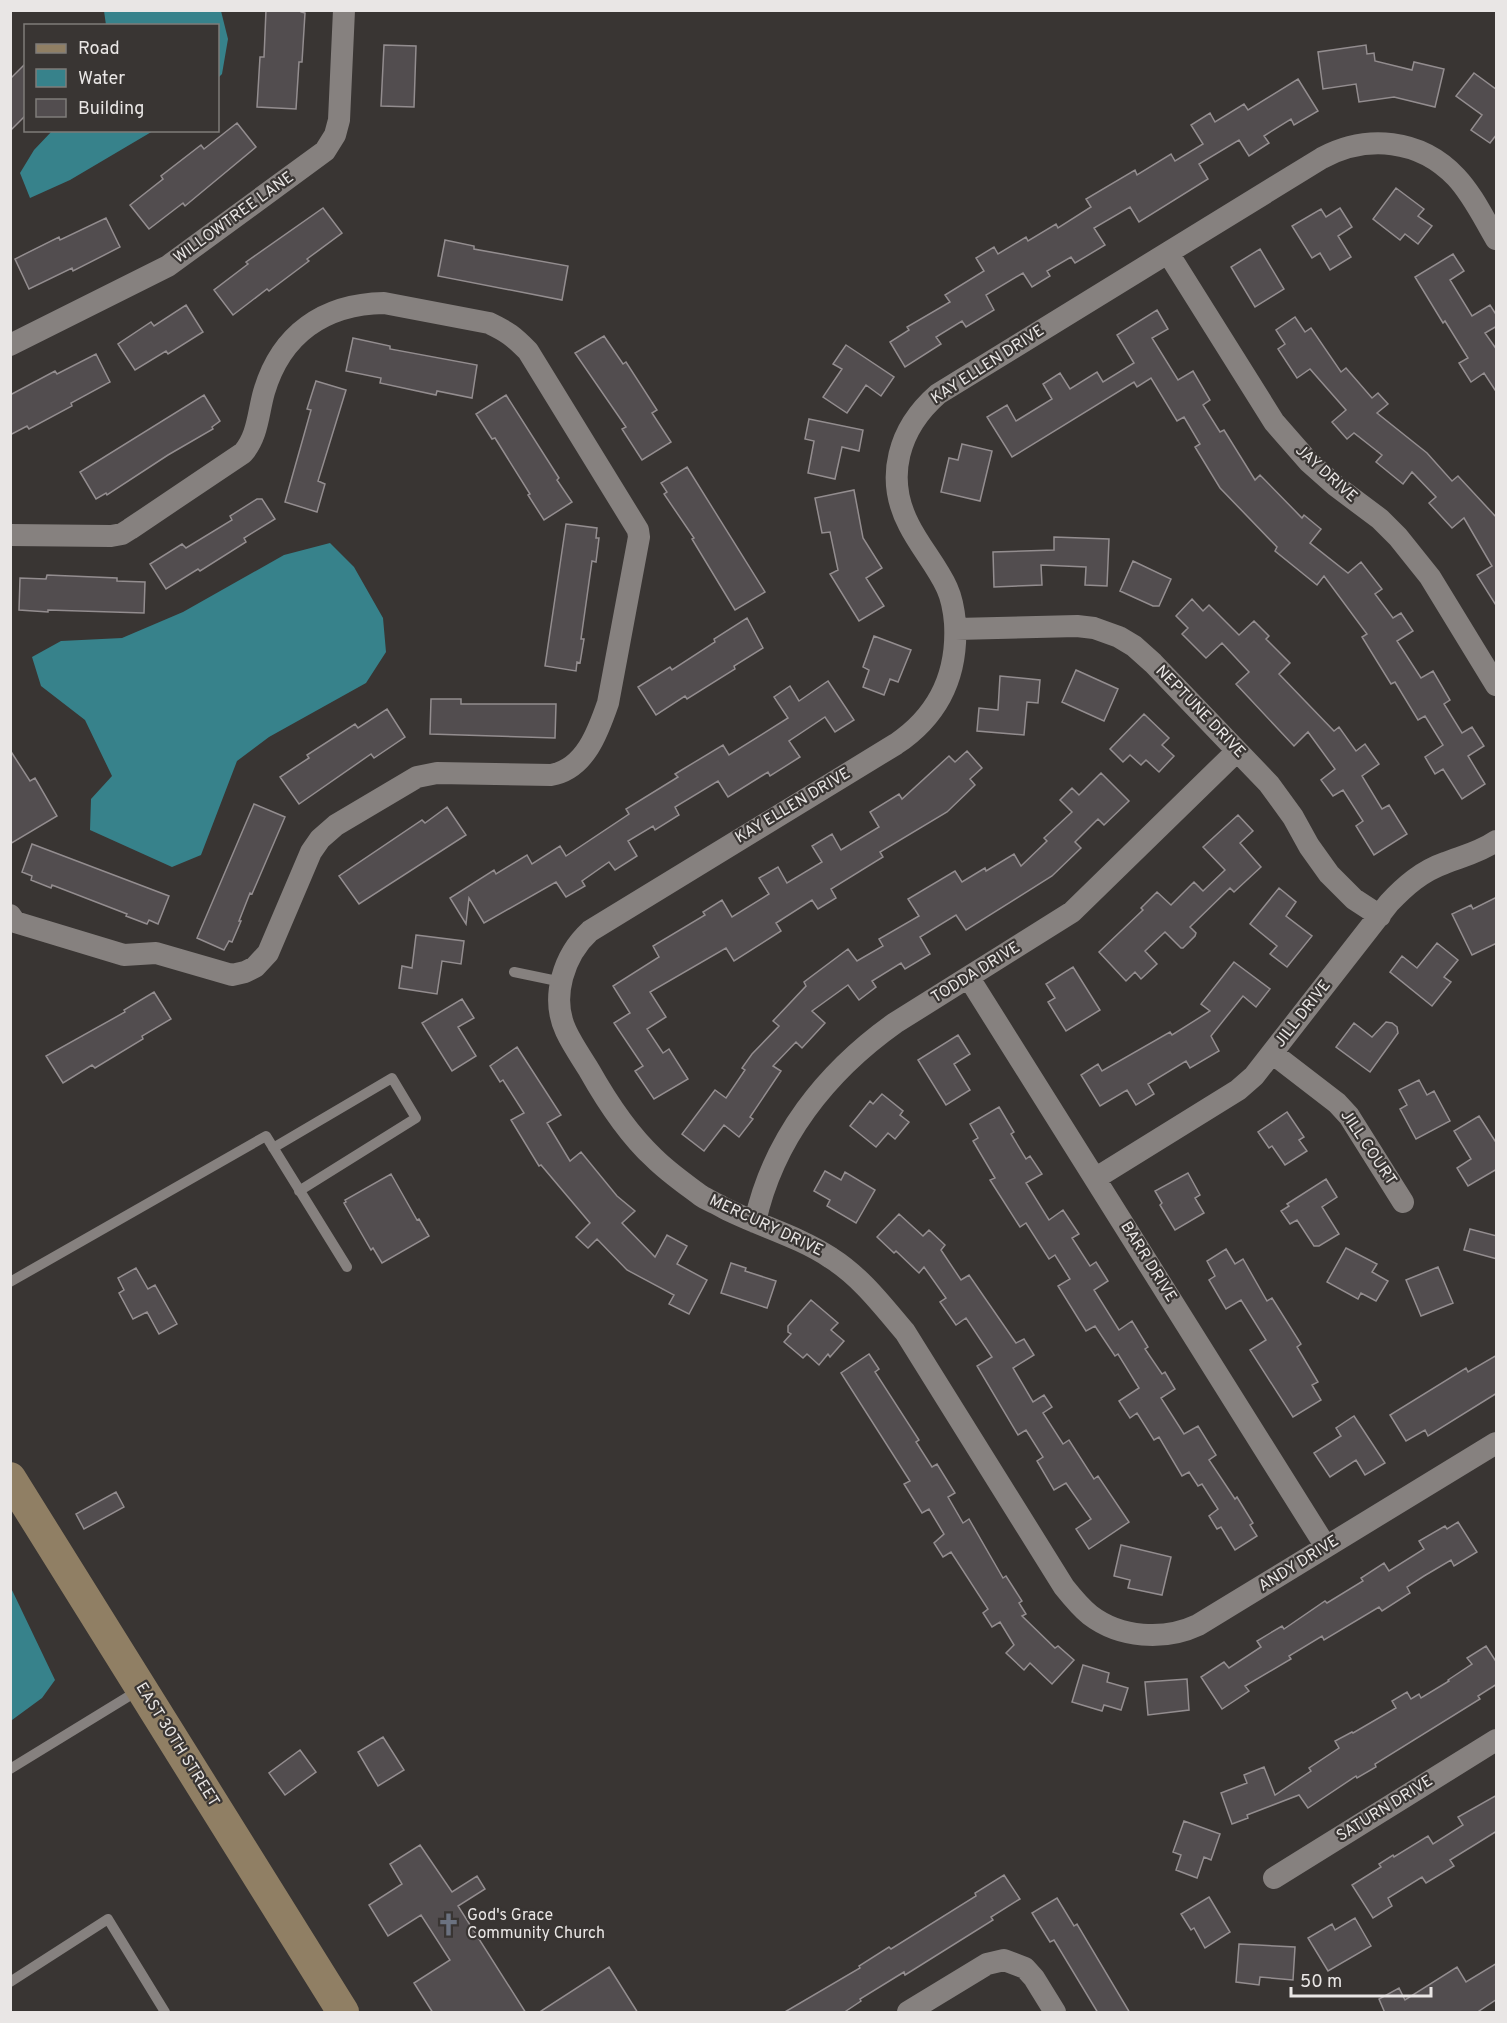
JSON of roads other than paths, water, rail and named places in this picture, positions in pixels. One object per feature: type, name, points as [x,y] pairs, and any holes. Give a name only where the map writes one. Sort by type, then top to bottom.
[{"type":"main road","name":"EAST 30TH STREET","points":[[10,1478],[343,2013]]},
{"type":"street","name":"WILLOWTREE LANE","points":[[10,345],[168,266],[325,151],[335,135],[339,120],[344,10]]},
{"type":"street","name":"KAY ELLEN DRIVE","points":[[562,982],[565,966],[576,947],[596,927],[896,744],[917,728],[939,700],[954,659],[956,629],[953,606],[947,587],[909,525],[898,492],[897,466],[900,450],[910,426],[926,405],[945,389],[1322,158],[1343,148],[1369,142],[1387,142],[1404,146],[1436,160],[1462,184],[1497,239]]},
{"type":"street","name":"JAY DRIVE","points":[[1168,253],[1274,422],[1309,462],[1336,486],[1380,519],[1398,537],[1430,577],[1497,685]]},
{"type":"street","points":[[10,535],[111,536],[127,532],[243,453],[253,439],[264,393],[273,368],[286,347],[304,328],[342,308],[367,303],[384,303],[489,323],[513,336],[528,351],[639,535],[608,703],[600,726],[582,757],[568,769],[551,775],[425,774],[409,780],[336,825],[311,852],[268,953],[255,967],[232,975],[156,953],[124,955],[15,922],[10,915]]},
{"type":"street","name":"NEPTUNE DRIVE","points":[[956,629],[1077,626],[1094,628],[1119,637],[1134,646],[1274,790],[1329,874],[1354,899],[1380,916]]},
{"type":"street","name":"TODDA DRIVE","points":[[755,1222],[777,1158],[802,1114],[829,1080],[873,1039],[1066,917],[1237,751]]},
{"type":"street","name":"JILL DRIVE","points":[[1096,1178],[1238,1090],[1254,1076],[1400,892],[1416,878],[1436,867],[1477,852],[1497,841]]},
{"type":"street","name":"BARR DRIVE","points":[[969,978],[1326,1547]]},
{"type":"street","name":"MERCURY DRIVE","points":[[562,982],[560,1007],[566,1031],[618,1117],[652,1157],[672,1174],[716,1204],[803,1241],[833,1259],[860,1280],[884,1304],[904,1332],[1064,1587],[1091,1615]]},
{"type":"street","name":"JILL COURT","points":[[1272,1053],[1337,1103],[1349,1116],[1403,1202]]},
{"type":"street","name":"ANDY DRIVE","points":[[1091,1615],[1106,1624],[1139,1635],[1156,1636],[1190,1629],[1497,1443]]},
{"type":"street","name":"SATURN DRIVE","points":[[1274,1878],[1497,1740]]},
{"type":"street","points":[[908,2013],[987,1964],[996,1961],[1011,1962],[1025,1968],[1034,1978],[1055,2013]]},
{"type":"lane","points":[[514,972],[562,982]]},
{"type":"lane","points":[[273,1148],[392,1077],[416,1118],[299,1191]]},
{"type":"lane","points":[[10,1282],[266,1136],[347,1267]]},
{"type":"lane","points":[[10,1769],[142,1689]]},
{"type":"lane","points":[[10,1982],[108,1919],[165,2013]]},
{"type":"water","points":[[104,11],[221,11],[228,39],[222,74],[219,77],[219,24],[106,24]]},
{"type":"water","points":[[51,132],[151,132],[70,180],[30,198],[20,173],[34,150]]},
{"type":"water","points":[[330,543],[354,567],[383,618],[386,652],[366,683],[269,737],[237,761],[201,855],[172,867],[90,830],[91,799],[112,776],[85,720],[41,686],[32,657],[61,641],[122,638],[183,612],[284,555]]},
{"type":"water","points":[[11,1588],[55,1680],[42,1698],[12,1720]]},
{"type":"place","name":"God's Grace Community Church","points":[[449,1925]]}]
